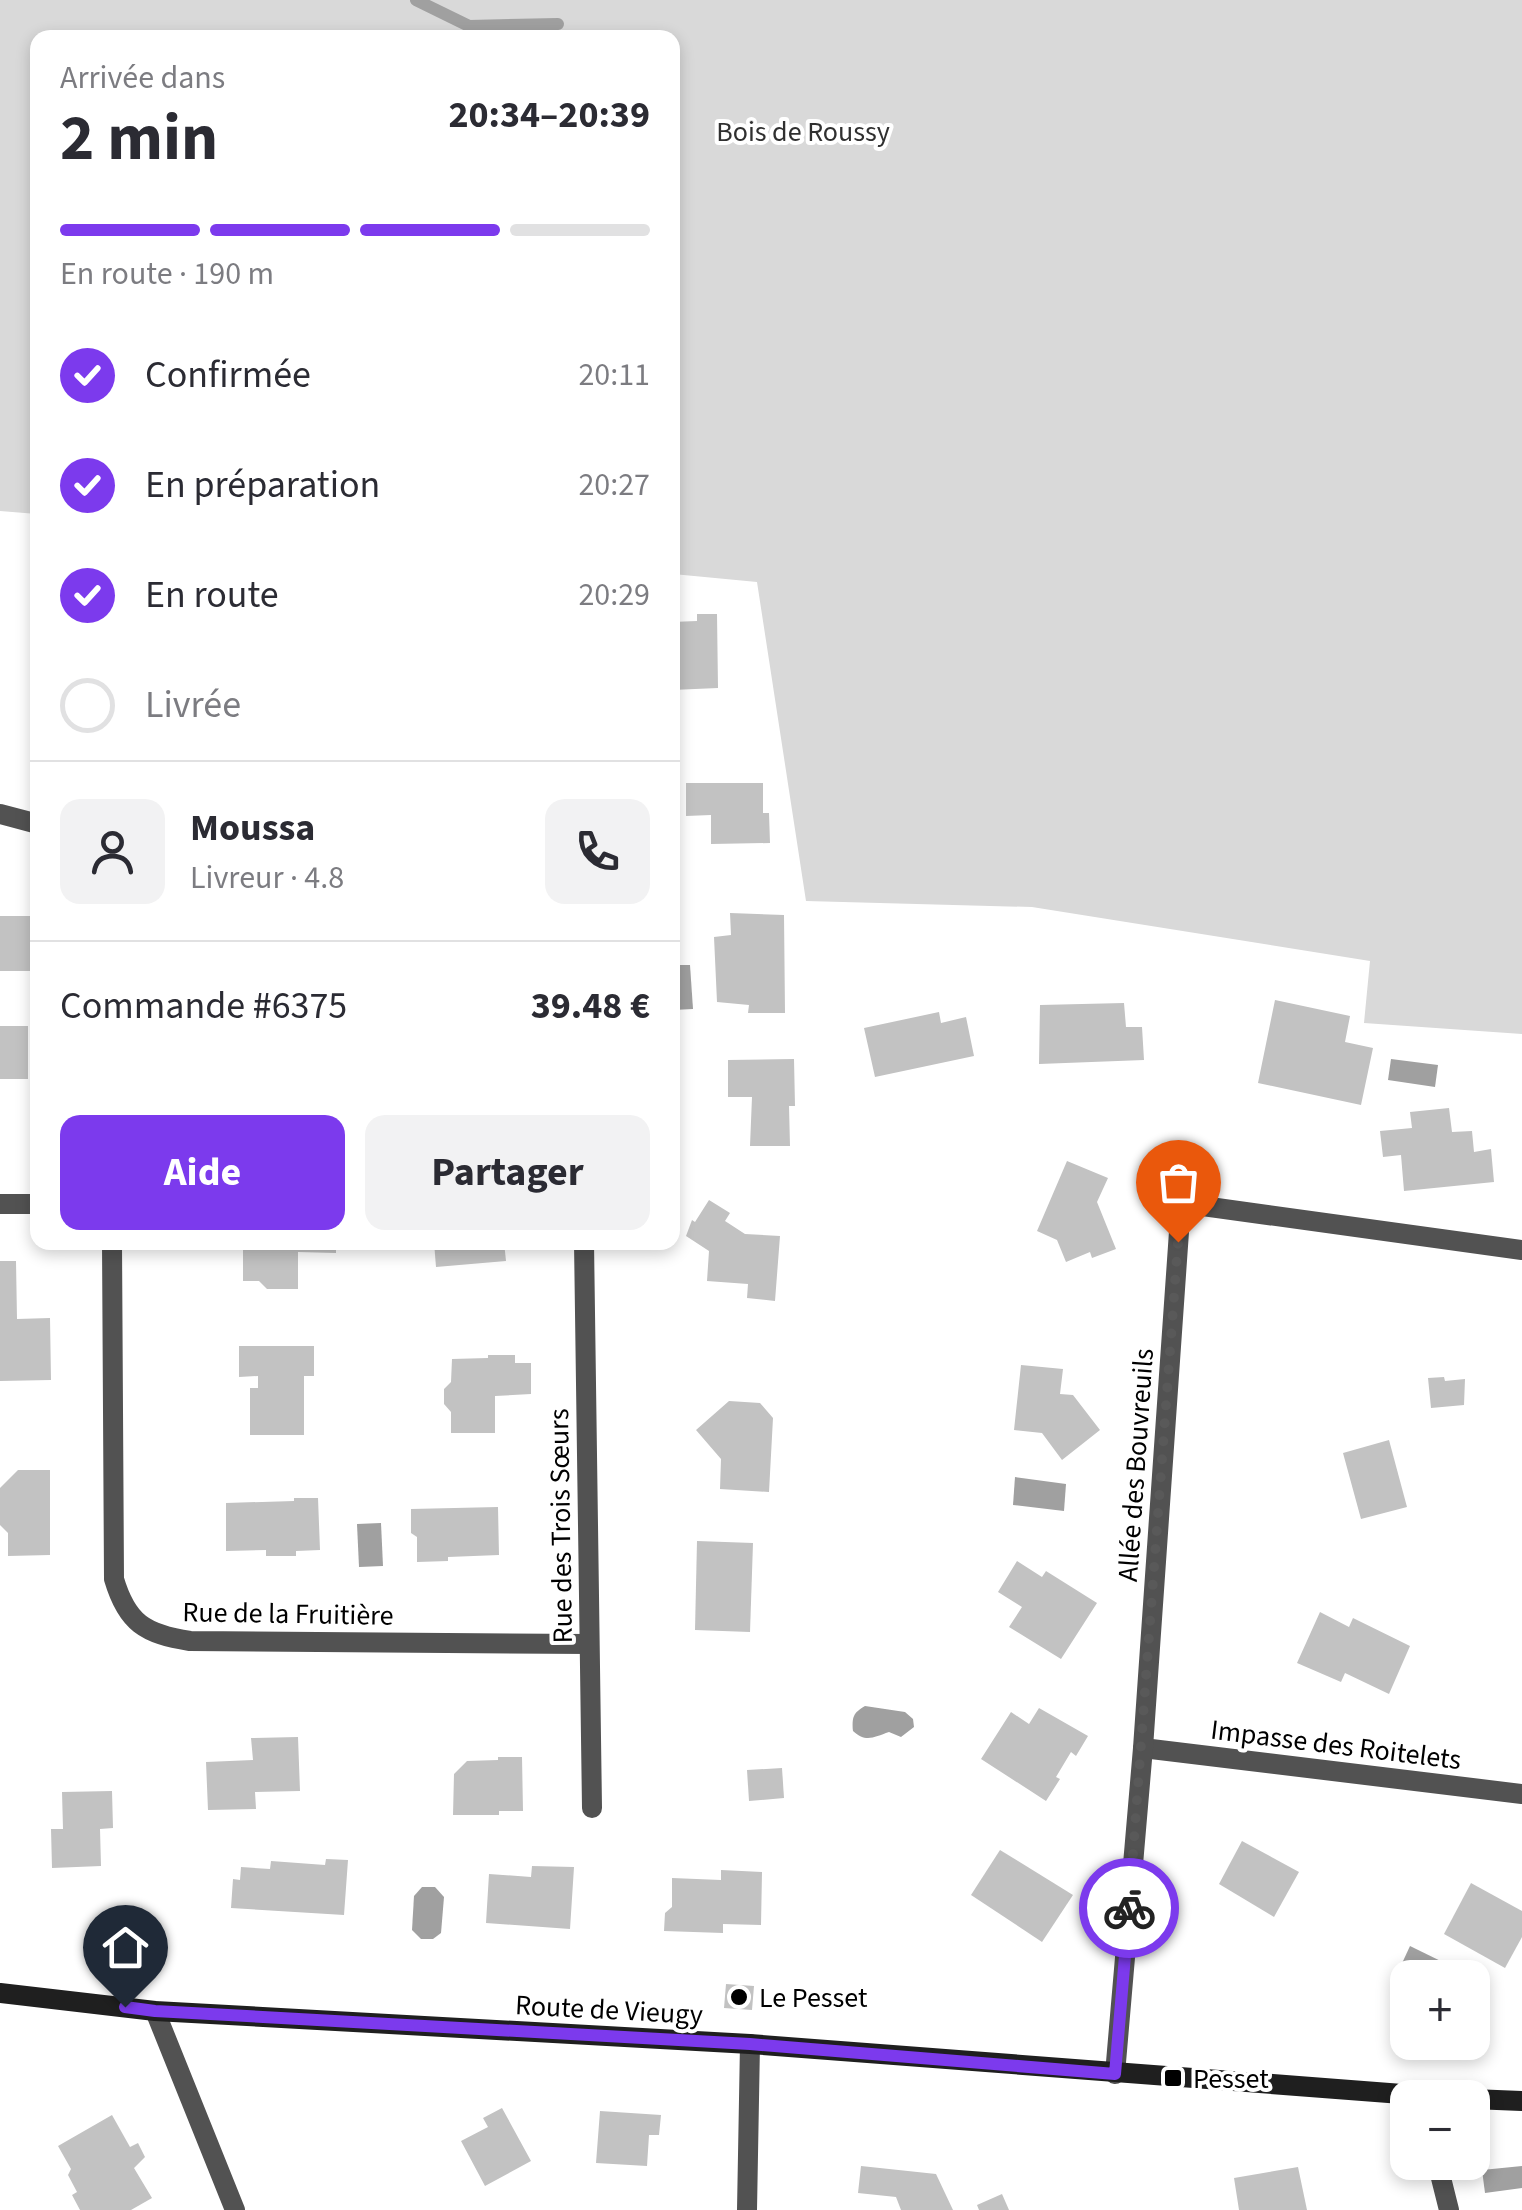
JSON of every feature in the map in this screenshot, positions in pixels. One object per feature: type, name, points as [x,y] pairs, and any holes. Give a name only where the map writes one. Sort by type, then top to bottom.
[{"type":"street","points":[[0,814],[30,822]]},
{"type":"street","name":"Allée des Bouvreuils","points":[[1115,2074],[1143,1748],[1181,1203],[1522,1250]]},
{"type":"street","points":[[0,1204],[30,1204]]},
{"type":"street","name":"Rue de la Fruitière","points":[[112,1250],[114,1579],[122,1605],[140,1626],[161,1637],[190,1641],[589,1644]]},
{"type":"street","name":"Rue des Trois Sœurs","points":[[584,1250],[592,1808]]},
{"type":"street","name":"Impasse des Roitelets","points":[[1143,1748],[1522,1794]]},
{"type":"street","name":"Route de Vieugy","points":[[0,1993],[155,2011],[750,2044],[1390,2094]]},
{"type":"street","points":[[155,2011],[235,2210]]},
{"type":"street","points":[[747,2210],[750,2044]]},
{"type":"street","points":[[1490,2099],[1522,2101]]},
{"type":"street","points":[[1442,2180],[1449,2210]]},
{"type":"green space","name":"Bois de Roussy","points":[[0,0],[1522,0],[1522,1034],[1364,1023],[1370,961],[1032,907],[806,901],[757,582],[680,575],[680,30],[30,30],[30,513],[0,511]]},
{"type":"shaded area","points":[[680,965],[690,965],[693,1009],[680,1010]]},
{"type":"shaded area","points":[[1391,1059],[1438,1065],[1435,1087],[1388,1080]]},
{"type":"shaded area","points":[[1015,1477],[1066,1484],[1064,1511],[1013,1505]]},
{"type":"shaded area","points":[[381,1523],[383,1566],[359,1567],[357,1524]]},
{"type":"shaded area","points":[[865,1706],[905,1712],[913,1719],[914,1727],[901,1737],[889,1732],[862,1737],[853,1731],[853,1722]]},
{"type":"shaded area","points":[[422,1887],[435,1887],[444,1897],[441,1933],[433,1939],[421,1939],[412,1930],[414,1896]]},
{"type":"shaded area","points":[[1410,1946],[1439,1960],[1404,1960]]},
{"type":"shaded area","points":[[1522,2166],[1522,2188],[1485,2193],[1483,2180],[1490,2180],[1490,2169]]},
{"type":"building","points":[[697,614],[717,614],[718,688],[680,690],[680,622],[697,621]]},
{"type":"building","points":[[686,783],[763,783],[763,813],[769,813],[770,843],[711,844],[711,815],[686,816]]},
{"type":"building","points":[[730,913],[784,915],[785,1013],[748,1013],[749,1005],[717,1002],[714,937],[731,935]]},
{"type":"building","points":[[0,916],[30,916],[30,971],[0,971]]},
{"type":"building","points":[[1275,1000],[1350,1016],[1345,1042],[1373,1048],[1361,1105],[1258,1083]]},
{"type":"building","points":[[1124,1003],[1126,1027],[1142,1027],[1144,1060],[1039,1064],[1040,1005]]},
{"type":"building","points":[[939,1012],[941,1023],[966,1017],[974,1056],[875,1077],[864,1028]]},
{"type":"building","points":[[0,1026],[28,1026],[28,1079],[0,1079]]},
{"type":"building","points":[[794,1059],[795,1106],[789,1106],[790,1146],[750,1146],[752,1097],[728,1097],[728,1060]]},
{"type":"building","points":[[1449,1108],[1452,1132],[1472,1131],[1474,1152],[1491,1149],[1494,1182],[1404,1191],[1401,1155],[1383,1157],[1380,1131],[1412,1128],[1410,1112]]},
{"type":"building","points":[[1067,1161],[1108,1178],[1097,1202],[1116,1249],[1092,1258],[1090,1252],[1066,1262],[1057,1240],[1037,1231]]},
{"type":"building","points":[[709,1200],[730,1213],[725,1221],[745,1234],[780,1236],[775,1301],[747,1298],[748,1284],[707,1281],[709,1251],[686,1236],[692,1220],[695,1222]]},
{"type":"building","points":[[243,1250],[336,1250],[298,1252],[298,1289],[267,1289],[259,1281],[243,1281]]},
{"type":"building","points":[[435,1250],[505,1250],[506,1261],[436,1267]]},
{"type":"building","points":[[0,1261],[16,1261],[17,1319],[50,1318],[51,1380],[0,1381]]},
{"type":"building","points":[[239,1346],[314,1346],[314,1376],[304,1376],[304,1435],[250,1435],[250,1388],[258,1388],[258,1376],[239,1377]]},
{"type":"building","points":[[515,1355],[515,1363],[531,1363],[531,1394],[495,1396],[495,1433],[451,1433],[451,1412],[444,1404],[444,1389],[451,1382],[452,1359]]},
{"type":"building","points":[[1021,1365],[1063,1369],[1060,1394],[1073,1395],[1100,1430],[1062,1460],[1042,1433],[1014,1430]]},
{"type":"building","points":[[1444,1377],[1445,1381],[1465,1379],[1464,1405],[1431,1408],[1428,1378]]},
{"type":"building","points":[[729,1401],[760,1403],[773,1418],[769,1492],[720,1489],[721,1459],[696,1430]]},
{"type":"building","points":[[1389,1440],[1407,1507],[1361,1519],[1343,1453]]},
{"type":"building","points":[[18,1470],[50,1470],[50,1555],[8,1556],[8,1533],[0,1525],[0,1488]]},
{"type":"building","points":[[318,1498],[320,1550],[296,1551],[296,1556],[266,1556],[266,1550],[226,1551],[226,1503]]},
{"type":"building","points":[[498,1507],[499,1555],[417,1562],[411,1509]]},
{"type":"building","points":[[697,1541],[753,1543],[750,1632],[695,1630]]},
{"type":"building","points":[[1017,1561],[1042,1577],[1046,1571],[1097,1603],[1061,1659],[1009,1627],[1022,1607],[998,1592]]},
{"type":"building","points":[[1320,1612],[1349,1627],[1353,1618],[1410,1646],[1389,1694],[1345,1673],[1341,1682],[1297,1663]]},
{"type":"building","points":[[1039,1708],[1088,1736],[1076,1756],[1071,1752],[1046,1801],[981,1759],[1011,1712],[1029,1724]]},
{"type":"building","points":[[298,1737],[300,1791],[255,1792],[256,1809],[208,1810],[206,1762],[253,1760],[251,1738]]},
{"type":"building","points":[[522,1757],[523,1811],[453,1815],[454,1774],[467,1761]]},
{"type":"building","points":[[782,1768],[784,1798],[749,1801],[747,1770]]},
{"type":"building","points":[[112,1791],[113,1828],[100,1829],[101,1866],[52,1868],[51,1829],[63,1829],[62,1792]]},
{"type":"building","points":[[1242,1841],[1299,1872],[1274,1917],[1219,1884]]},
{"type":"building","points":[[1000,1850],[1073,1895],[1042,1942],[971,1895]]},
{"type":"building","points":[[326,1859],[348,1860],[344,1915],[231,1908],[233,1879],[240,1880],[241,1867],[270,1869],[271,1861],[325,1865]]},
{"type":"building","points":[[532,1866],[574,1867],[570,1929],[486,1923],[489,1874],[531,1877]]},
{"type":"building","points":[[721,1870],[762,1872],[761,1925],[723,1924],[723,1933],[664,1931],[665,1913],[672,1907],[672,1878],[721,1880]]},
{"type":"building","points":[[1471,1883],[1522,1911],[1522,1937],[1505,1968],[1444,1934]]},
{"type":"building","name":"Le Pesset","points":[[726,1984],[754,1986],[752,2010],[724,2008]]},
{"type":"building","points":[[502,2108],[531,2161],[485,2186],[461,2141],[488,2127],[483,2118]]},
{"type":"building","points":[[600,2111],[661,2115],[659,2135],[649,2135],[647,2166],[596,2163]]},
{"type":"building","points":[[112,2115],[130,2147],[138,2143],[145,2157],[134,2168],[152,2198],[131,2210],[80,2210],[72,2195],[77,2192],[68,2175],[71,2169],[58,2146]]},
{"type":"building","points":[[861,2166],[936,2174],[953,2210],[901,2210],[896,2197],[858,2193]]},
{"type":"building","points":[[1298,2167],[1307,2210],[1239,2210],[1234,2178]]},
{"type":"building","points":[[1002,2194],[1009,2210],[979,2210],[977,2205]]},
{"type":"waterway","points":[[416,0],[469,26],[558,24]]},
{"type":"way so far","points":[[1129,1908],[1178,1242]]},
{"type":"place","name":"Le Pesset","points":[[739,1997]]},
{"type":"place","name":"Pesset","points":[[1173,2078]]},
{"type":"route","points":[[125,2007],[750,2044],[1115,2074],[1129,1908]]}]
